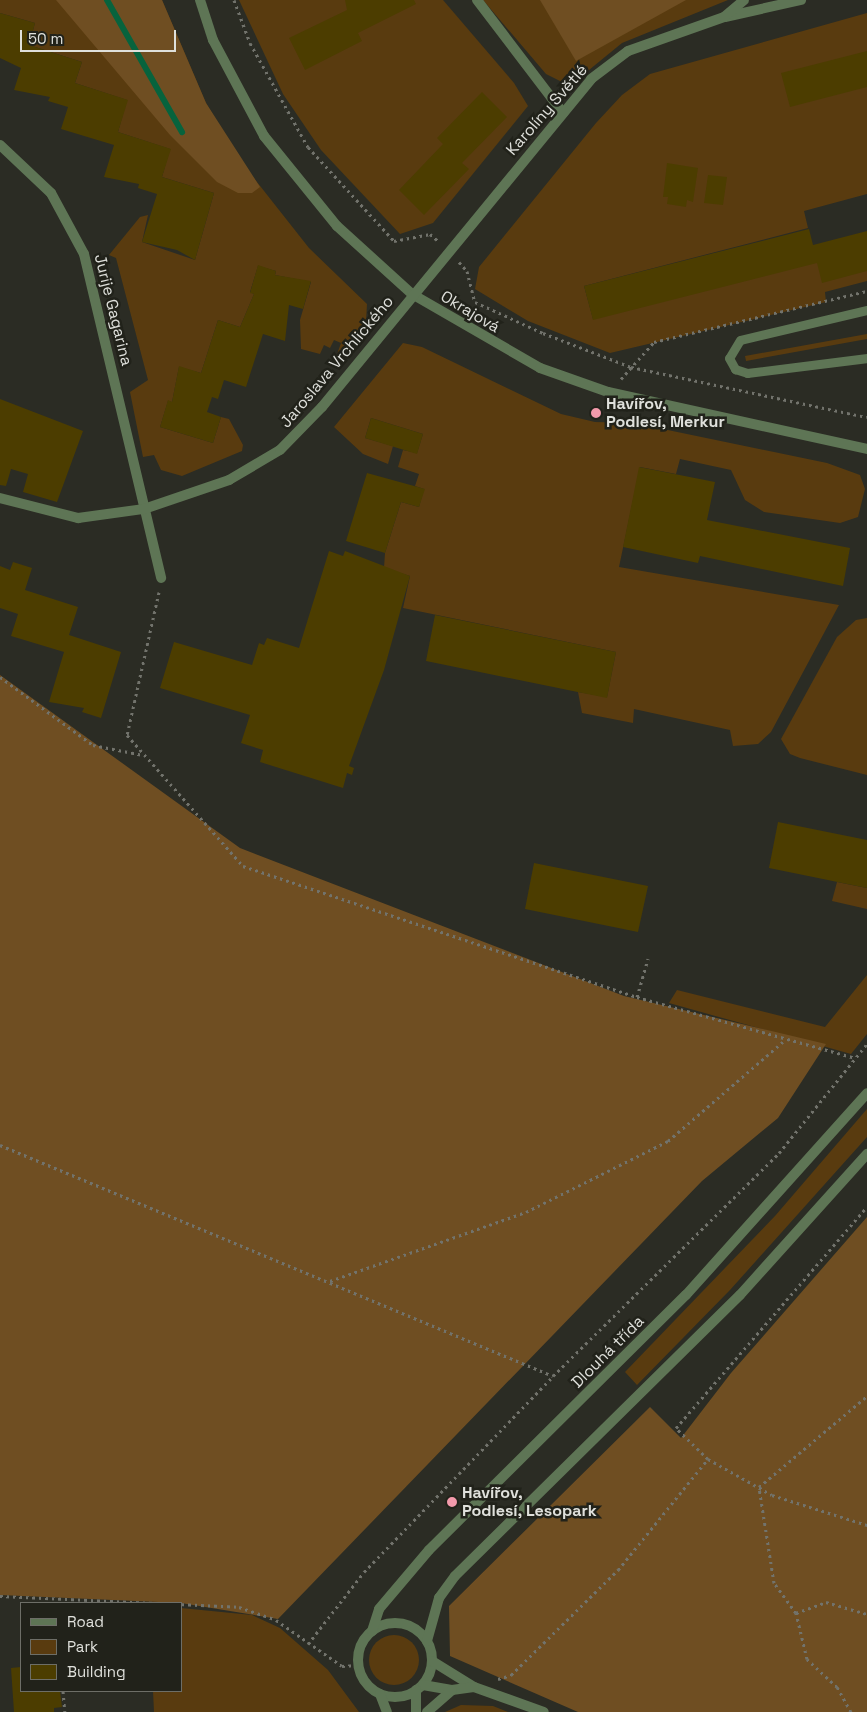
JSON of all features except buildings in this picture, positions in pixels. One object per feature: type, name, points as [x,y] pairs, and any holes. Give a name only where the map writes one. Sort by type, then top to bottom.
[{"type":"street","name":"Okrajová","points":[[200,0],[213,40],[264,136],[337,226],[412,294],[540,368],[608,392],[867,448]]},
{"type":"street","points":[[477,0],[563,112]]},
{"type":"street","name":"Karolíny Světlé","points":[[412,294],[591,79],[628,51],[724,17],[744,0]]},
{"type":"street","points":[[724,17],[801,0]]},
{"type":"street","name":"Jurije Gagarina","points":[[0,145],[51,193],[79,241],[102,318],[161,578]]},
{"type":"street","name":"Jaroslava Vrchlického","points":[[0,498],[78,518],[144,509],[229,480],[280,450],[322,407],[412,294]]},
{"type":"street","name":"Dlouhá třída","points":[[372,1631],[378,1609],[429,1550],[686,1295],[867,1093]]},
{"type":"street","points":[[416,1712],[419,1688],[432,1661],[427,1641],[439,1598],[455,1576],[740,1295],[867,1154]]},
{"type":"street","points":[[427,1641],[408,1625],[383,1625],[372,1631],[359,1652],[358,1665],[366,1684],[380,1694],[395,1697],[419,1688],[452,1690],[474,1687]]},
{"type":"street","points":[[432,1661],[474,1687],[544,1712]]},
{"type":"street","points":[[427,1712],[452,1690]]},
{"type":"street","points":[[380,1694],[387,1712]]},
{"type":"lane","points":[[867,310],[740,340],[729,358],[735,369],[747,373],[867,358]]},
{"type":"path","points":[[234,0],[250,43],[308,146],[394,240],[430,234],[467,271],[475,302],[543,333],[631,367],[867,417]]},
{"type":"path","points":[[161,578],[127,735],[243,866],[637,997],[856,1058]]},
{"type":"path","points":[[0,678],[93,745],[144,755]]},
{"type":"path","points":[[637,997],[648,959]]},
{"type":"path","points":[[329,1282],[526,1212],[668,1141],[786,1040]]},
{"type":"path","points":[[308,1644],[345,1592],[553,1376],[780,1153],[867,1044]]},
{"type":"path","points":[[0,1145],[553,1376]]},
{"type":"path","points":[[867,1207],[676,1428],[708,1459],[759,1487],[867,1524]]},
{"type":"path","points":[[759,1487],[867,1396]]},
{"type":"path","points":[[474,1687],[511,1675],[618,1570],[708,1459]]},
{"type":"path","points":[[759,1487],[774,1583],[796,1613],[806,1659],[837,1687],[851,1712]]},
{"type":"path","points":[[0,1596],[136,1602]]},
{"type":"path","points":[[796,1613],[826,1602],[867,1614]]},
{"type":"path","points":[[182,1604],[239,1607],[276,1620],[342,1666],[358,1665]]},
{"type":"path","points":[[63,1694],[65,1712]]},
{"type":"green space","points":[[0,0],[162,0],[206,103],[238,158],[309,248],[367,304],[366,322],[335,360],[341,343],[334,340],[330,348],[324,345],[320,354],[301,349],[300,320],[311,282],[275,275],[276,271],[258,266],[250,292],[254,294],[240,327],[218,320],[201,373],[179,367],[172,402],[168,401],[160,427],[213,443],[221,417],[229,419],[243,445],[242,451],[182,476],[161,470],[154,455],[143,457],[130,392],[148,380],[116,258],[109,255],[140,217],[148,215],[142,242],[195,260],[214,193],[162,177],[170,149],[118,132],[127,100],[75,83],[82,62],[29,45],[35,23],[0,13]]},
{"type":"green space","points":[[239,0],[443,0],[514,83],[528,106],[433,223],[400,234],[321,150],[283,94]]},
{"type":"green space","points":[[483,0],[728,0],[622,43],[578,79],[562,82],[546,74]]},
{"type":"green space","points":[[867,13],[867,194],[804,211],[808,228],[584,286],[593,319],[817,262],[867,270],[867,281],[825,292],[826,302],[610,353],[528,321],[475,289],[479,267],[596,123],[622,95],[650,74]]},
{"type":"green space","points":[[867,334],[867,339],[746,361],[745,356]]},
{"type":"green space","points":[[403,343],[422,347],[561,414],[595,422],[634,423],[827,463],[860,475],[865,489],[858,517],[840,523],[764,512],[745,500],[731,470],[680,459],[676,474],[640,467],[619,567],[839,605],[771,732],[758,744],[733,746],[730,730],[634,709],[633,723],[582,713],[578,692],[607,697],[616,652],[403,608],[410,576],[384,568],[385,553],[401,502],[419,507],[424,489],[415,486],[419,474],[398,467],[403,450],[417,453],[423,434],[371,418],[365,438],[393,446],[388,464],[363,454],[334,427]]},
{"type":"green space","points":[[867,618],[867,775],[790,754],[781,739],[837,637],[856,620]]},
{"type":"green space","points":[[837,882],[867,888],[867,909],[832,901]]},
{"type":"green space","points":[[867,975],[867,1034],[851,1054],[669,1003],[677,990],[825,1027]]},
{"type":"green space","points":[[867,1109],[867,1137],[730,1290],[637,1385],[625,1372],[775,1216]]},
{"type":"green space","points":[[182,1608],[252,1615],[280,1628],[328,1670],[359,1712],[154,1712],[153,1692],[182,1692]]},
{"type":"green space","points":[[389,1635],[399,1635],[412,1642],[419,1655],[419,1665],[412,1678],[399,1685],[389,1685],[380,1681],[373,1674],[369,1665],[369,1655],[373,1646],[380,1639]]},
{"type":"green space","points":[[461,1705],[493,1706],[508,1712],[445,1712]]},
{"type":"shaded area","points":[[56,0],[162,0],[206,103],[260,187],[252,193],[238,193],[217,182],[170,135]]},
{"type":"shaded area","points":[[540,0],[686,0],[576,61]]},
{"type":"shaded area","points":[[0,675],[240,848],[624,996],[826,1044],[778,1118],[702,1181],[278,1619],[182,1602],[0,1595]]},
{"type":"shaded area","points":[[867,1217],[867,1712],[578,1712],[450,1656],[449,1606],[650,1407],[681,1438],[731,1373]]},
{"type":"waterway","points":[[107,0],[182,132]]},
{"type":"place","name":"Havířov, Podlesí, Merkur","points":[[596,413]]},
{"type":"place","name":"Havířov, Podlesí, Lesopark","points":[[452,1502]]}]
